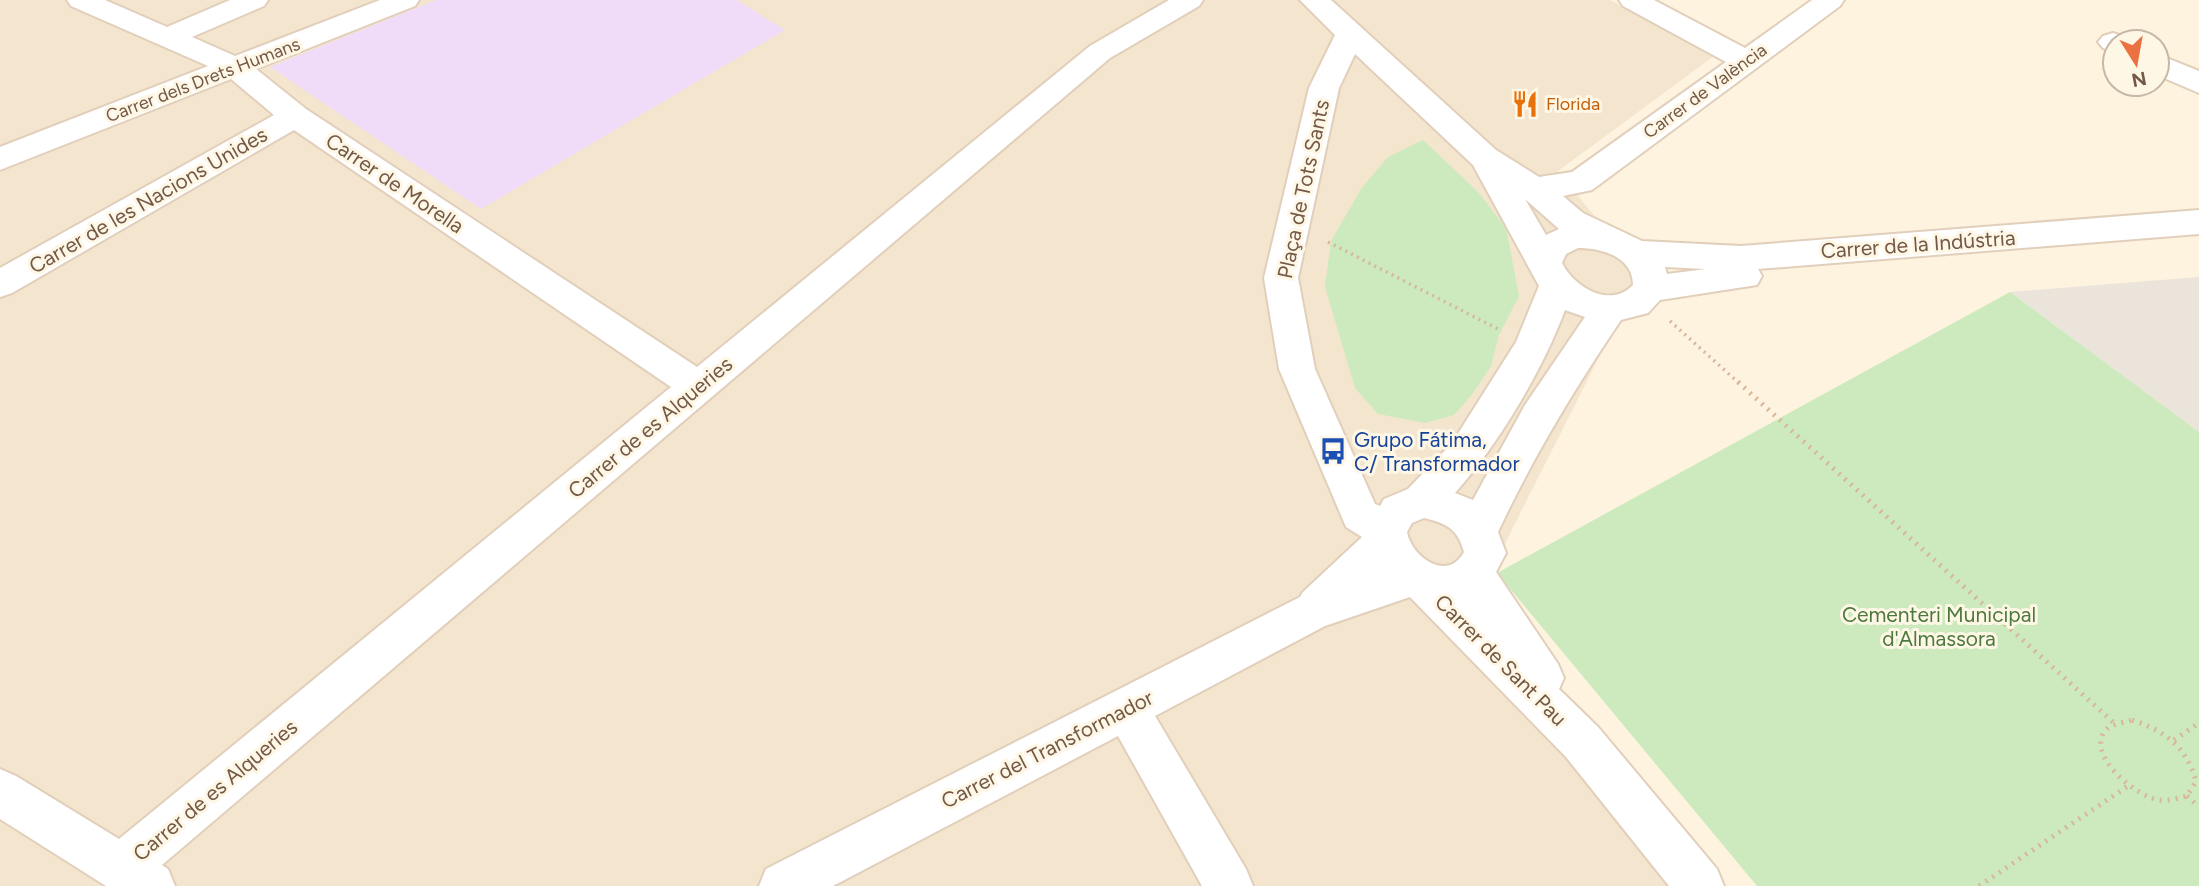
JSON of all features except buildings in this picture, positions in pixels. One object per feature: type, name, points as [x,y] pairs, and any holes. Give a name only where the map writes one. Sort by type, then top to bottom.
[{"type":"street","name":"Carrer de Morella","points":[[81,0],[235,67],[295,116],[699,387]]},
{"type":"street","points":[[167,37],[254,0]]},
{"type":"street","name":"Carrer dels Drets Humans","points":[[0,159],[405,0]]},
{"type":"street","name":"Carrer de es Alqueries","points":[[136,877],[699,387],[1100,52],[1189,0]]},
{"type":"street","points":[[1314,0],[1485,158],[1534,189],[1585,228],[1637,253],[1650,271],[1659,303],[1610,309],[1579,302],[1550,275],[1485,158]]},
{"type":"street","points":[[1633,0],[1747,61]]},
{"type":"street","name":"Carrer de València","points":[[1534,189],[1581,182],[1830,0]]},
{"type":"street","name":"Plaça de Tots Sants","points":[[1350,33],[1324,88],[1281,278],[1297,369],[1360,514],[1387,535]]},
{"type":"street","points":[[2171,70],[2199,83]]},
{"type":"street","name":"Carrer de les Nacions Unides","points":[[0,284],[295,116]]},
{"type":"street","points":[[1581,182],[1585,228]]},
{"type":"street","name":"Carrer de la Indústria","points":[[1637,253],[1741,258],[2199,222]]},
{"type":"street","points":[[1422,501],[1455,507],[1479,529],[1485,553],[1474,573],[1459,582],[1439,584],[1417,578],[1395,560],[1387,535],[1398,511],[1422,501],[1466,454],[1533,346],[1550,275],[1552,246],[1585,228]]},
{"type":"street","name":"Carrer de la Indústria","points":[[1659,303],[1752,276],[2199,242]]},
{"type":"street","points":[[1479,529],[1504,473],[1570,365],[1610,309]]},
{"type":"street","name":"Carrer del Transformador","points":[[1312,612],[1387,535]]},
{"type":"street","name":"Carrer de Sant Pau","points":[[1474,573],[1583,742]]},
{"type":"street","name":"Carrer del Transformador","points":[[783,886],[1312,612],[1417,578]]},
{"type":"street","name":"Carrer de Sant Pau","points":[[1417,578],[1583,742],[1700,886]]},
{"type":"street","points":[[1126,708],[1229,886]]},
{"type":"street","points":[[0,792],[136,877]]},
{"type":"path","points":[[1293,224],[1533,346]]},
{"type":"path","points":[[1659,303],[2113,722]]},
{"type":"path","points":[[2132,720],[2154,726],[2174,740],[2190,760],[2196,781],[2187,796],[2160,800],[2128,786],[2108,764],[2100,741],[2104,730],[2113,722],[2132,720]]},
{"type":"path","points":[[2174,740],[2199,723]]},
{"type":"path","points":[[1979,886],[2128,786]]},
{"type":"path","points":[[2187,796],[2199,807]]},
{"type":"shaded area","points":[[0,0],[1610,0],[1714,56],[1558,171],[1641,274],[1477,599],[1721,886],[0,886]]},
{"type":"shaded area","points":[[436,0],[737,0],[785,30],[481,209],[270,67]]},
{"type":"shaded area","points":[[2199,277],[2199,432],[2010,292]]},
{"type":"green space","points":[[1423,140],[1478,192],[1506,228],[1519,296],[1499,335],[1491,366],[1471,396],[1454,415],[1425,423],[1378,414],[1355,388],[1325,287],[1331,241],[1361,189],[1388,157]]},
{"type":"green space","name":"Cementeri Municipal d'Almassora","points":[[2010,292],[2199,432],[2199,886],[1757,886],[1497,573]]},
{"type":"place","name":"Florida","points":[[1525,104]]},
{"type":"place","name":"Grupo Fátima, C/ Transformador","points":[[1333,451]]}]
